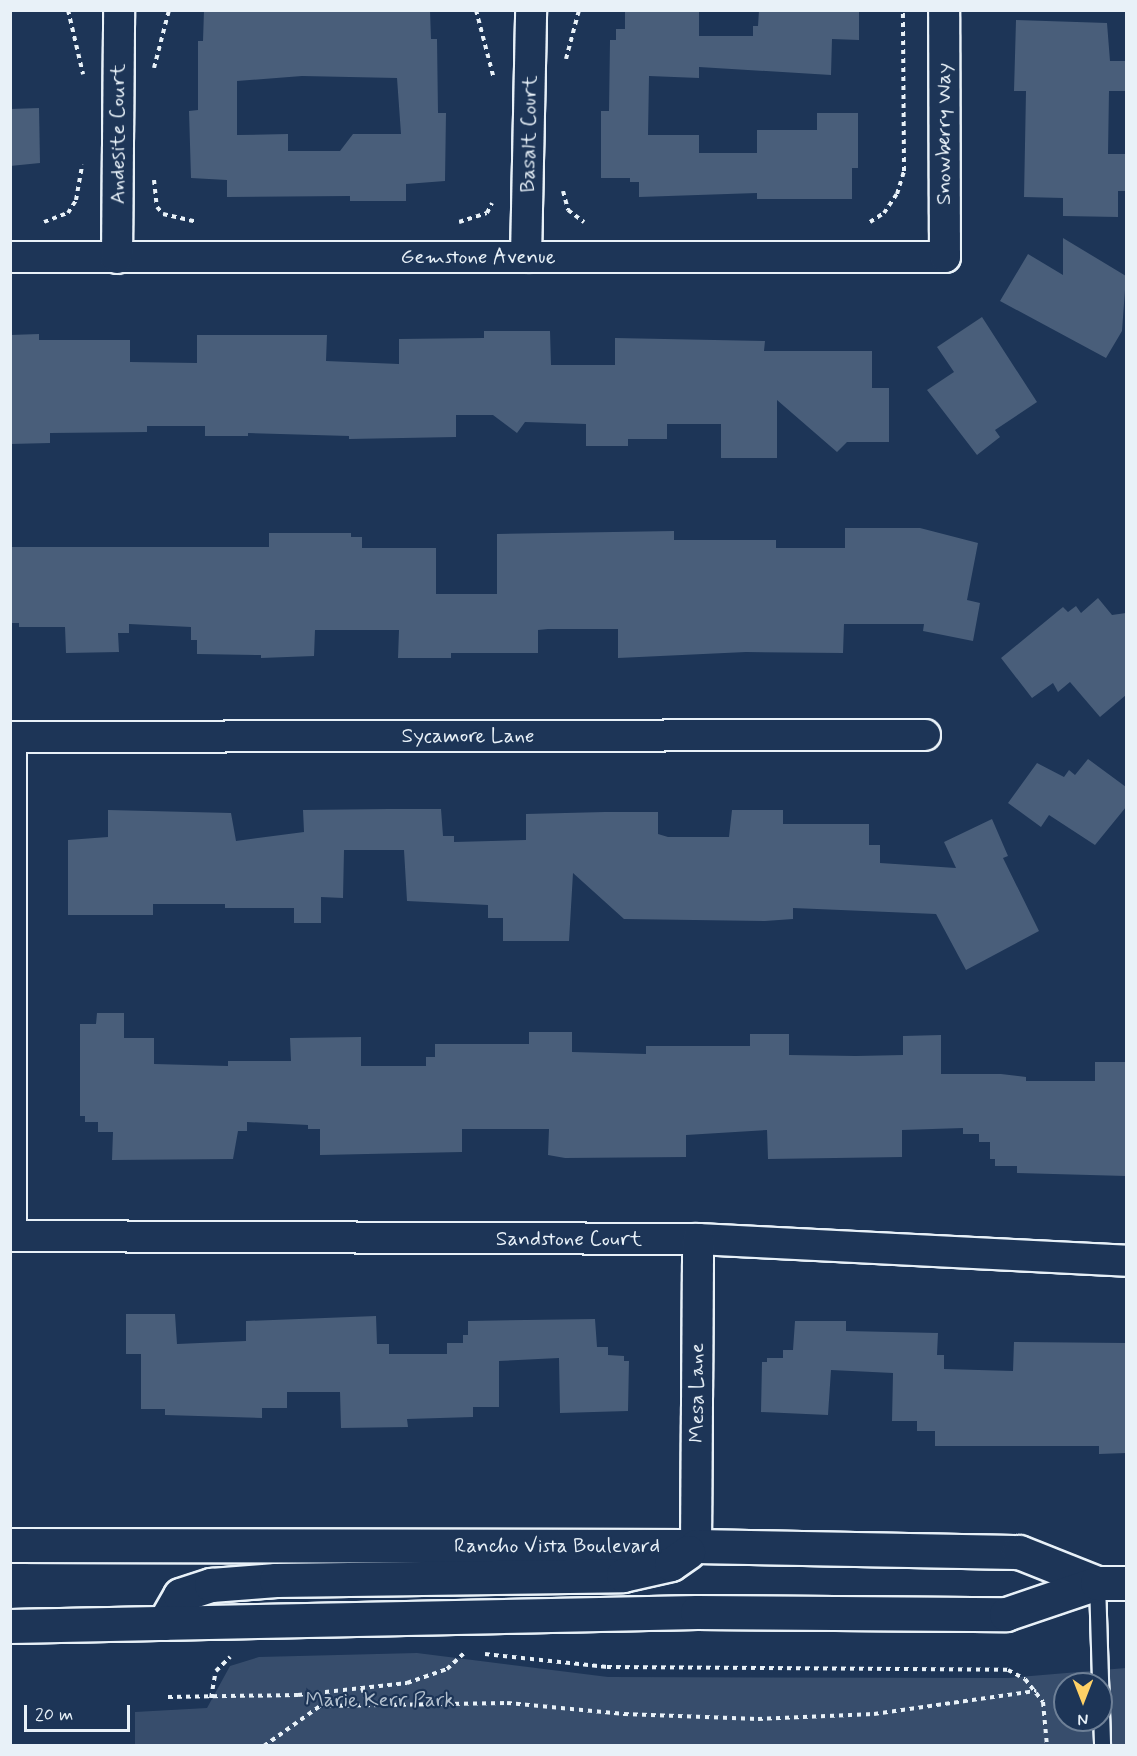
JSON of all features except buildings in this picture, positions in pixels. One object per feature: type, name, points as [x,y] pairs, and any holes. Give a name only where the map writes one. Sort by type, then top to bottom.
[{"type":"main road","name":"Rancho Vista Boulevard","points":[[10,1545],[696,1546],[1019,1552],[1112,1583]]},
{"type":"main road","points":[[164,1623],[180,1595],[211,1585],[276,1580],[623,1575],[671,1564],[696,1546]]},
{"type":"main road","points":[[10,1626],[697,1612],[1006,1614],[1112,1583]]},
{"type":"street","name":"Andesite Court","points":[[117,258],[119,10]]},
{"type":"street","name":"Basalt Court","points":[[526,257],[531,10]]},
{"type":"street","name":"Snowberry Way","points":[[944,10],[945,257]]},
{"type":"street","name":"Gemstone Avenue","points":[[10,257],[945,257]]},
{"type":"street","name":"Sycamore Lane","points":[[11,736],[925,735]]},
{"type":"street","points":[[11,736],[11,1236]]},
{"type":"street","name":"Sandstone Court","points":[[11,1236],[698,1239],[1126,1261]]},
{"type":"street","name":"Mesa Lane","points":[[696,1546],[698,1239]]},
{"type":"lane","points":[[1102,1746],[1112,1583]]},
{"type":"path","points":[[69,10],[84,86]]},
{"type":"path","points":[[152,78],[169,10]]},
{"type":"path","points":[[476,10],[495,85]]},
{"type":"path","points":[[562,69],[579,10]]},
{"type":"path","points":[[859,225],[884,213],[897,194],[904,171],[903,10]]},
{"type":"path","points":[[33,222],[68,213],[76,200],[83,158]]},
{"type":"path","points":[[153,173],[155,197],[163,214],[202,222]]},
{"type":"path","points":[[562,178],[568,210],[586,223]]},
{"type":"path","points":[[447,222],[487,213],[496,196]]},
{"type":"path","points":[[457,1650],[607,1667],[1008,1670],[1025,1679],[1036,1691],[1046,1719],[1047,1746]]},
{"type":"path","points":[[168,1697],[298,1695],[407,1683],[447,1669],[466,1652]]},
{"type":"path","points":[[211,1698],[216,1671],[229,1658],[238,1655]]},
{"type":"path","points":[[362,1688],[367,1704]]},
{"type":"path","points":[[264,1746],[320,1706],[507,1703],[624,1714],[758,1719],[874,1714],[1036,1691]]},
{"type":"green space","name":"Marie Kerr Park","points":[[417,1653],[608,1677],[1008,1678],[1053,1674],[1053,1732],[1113,1732],[1113,1672],[1079,1672],[1126,1668],[1126,1746],[135,1746],[135,1712],[207,1708],[230,1666],[259,1657]]}]
